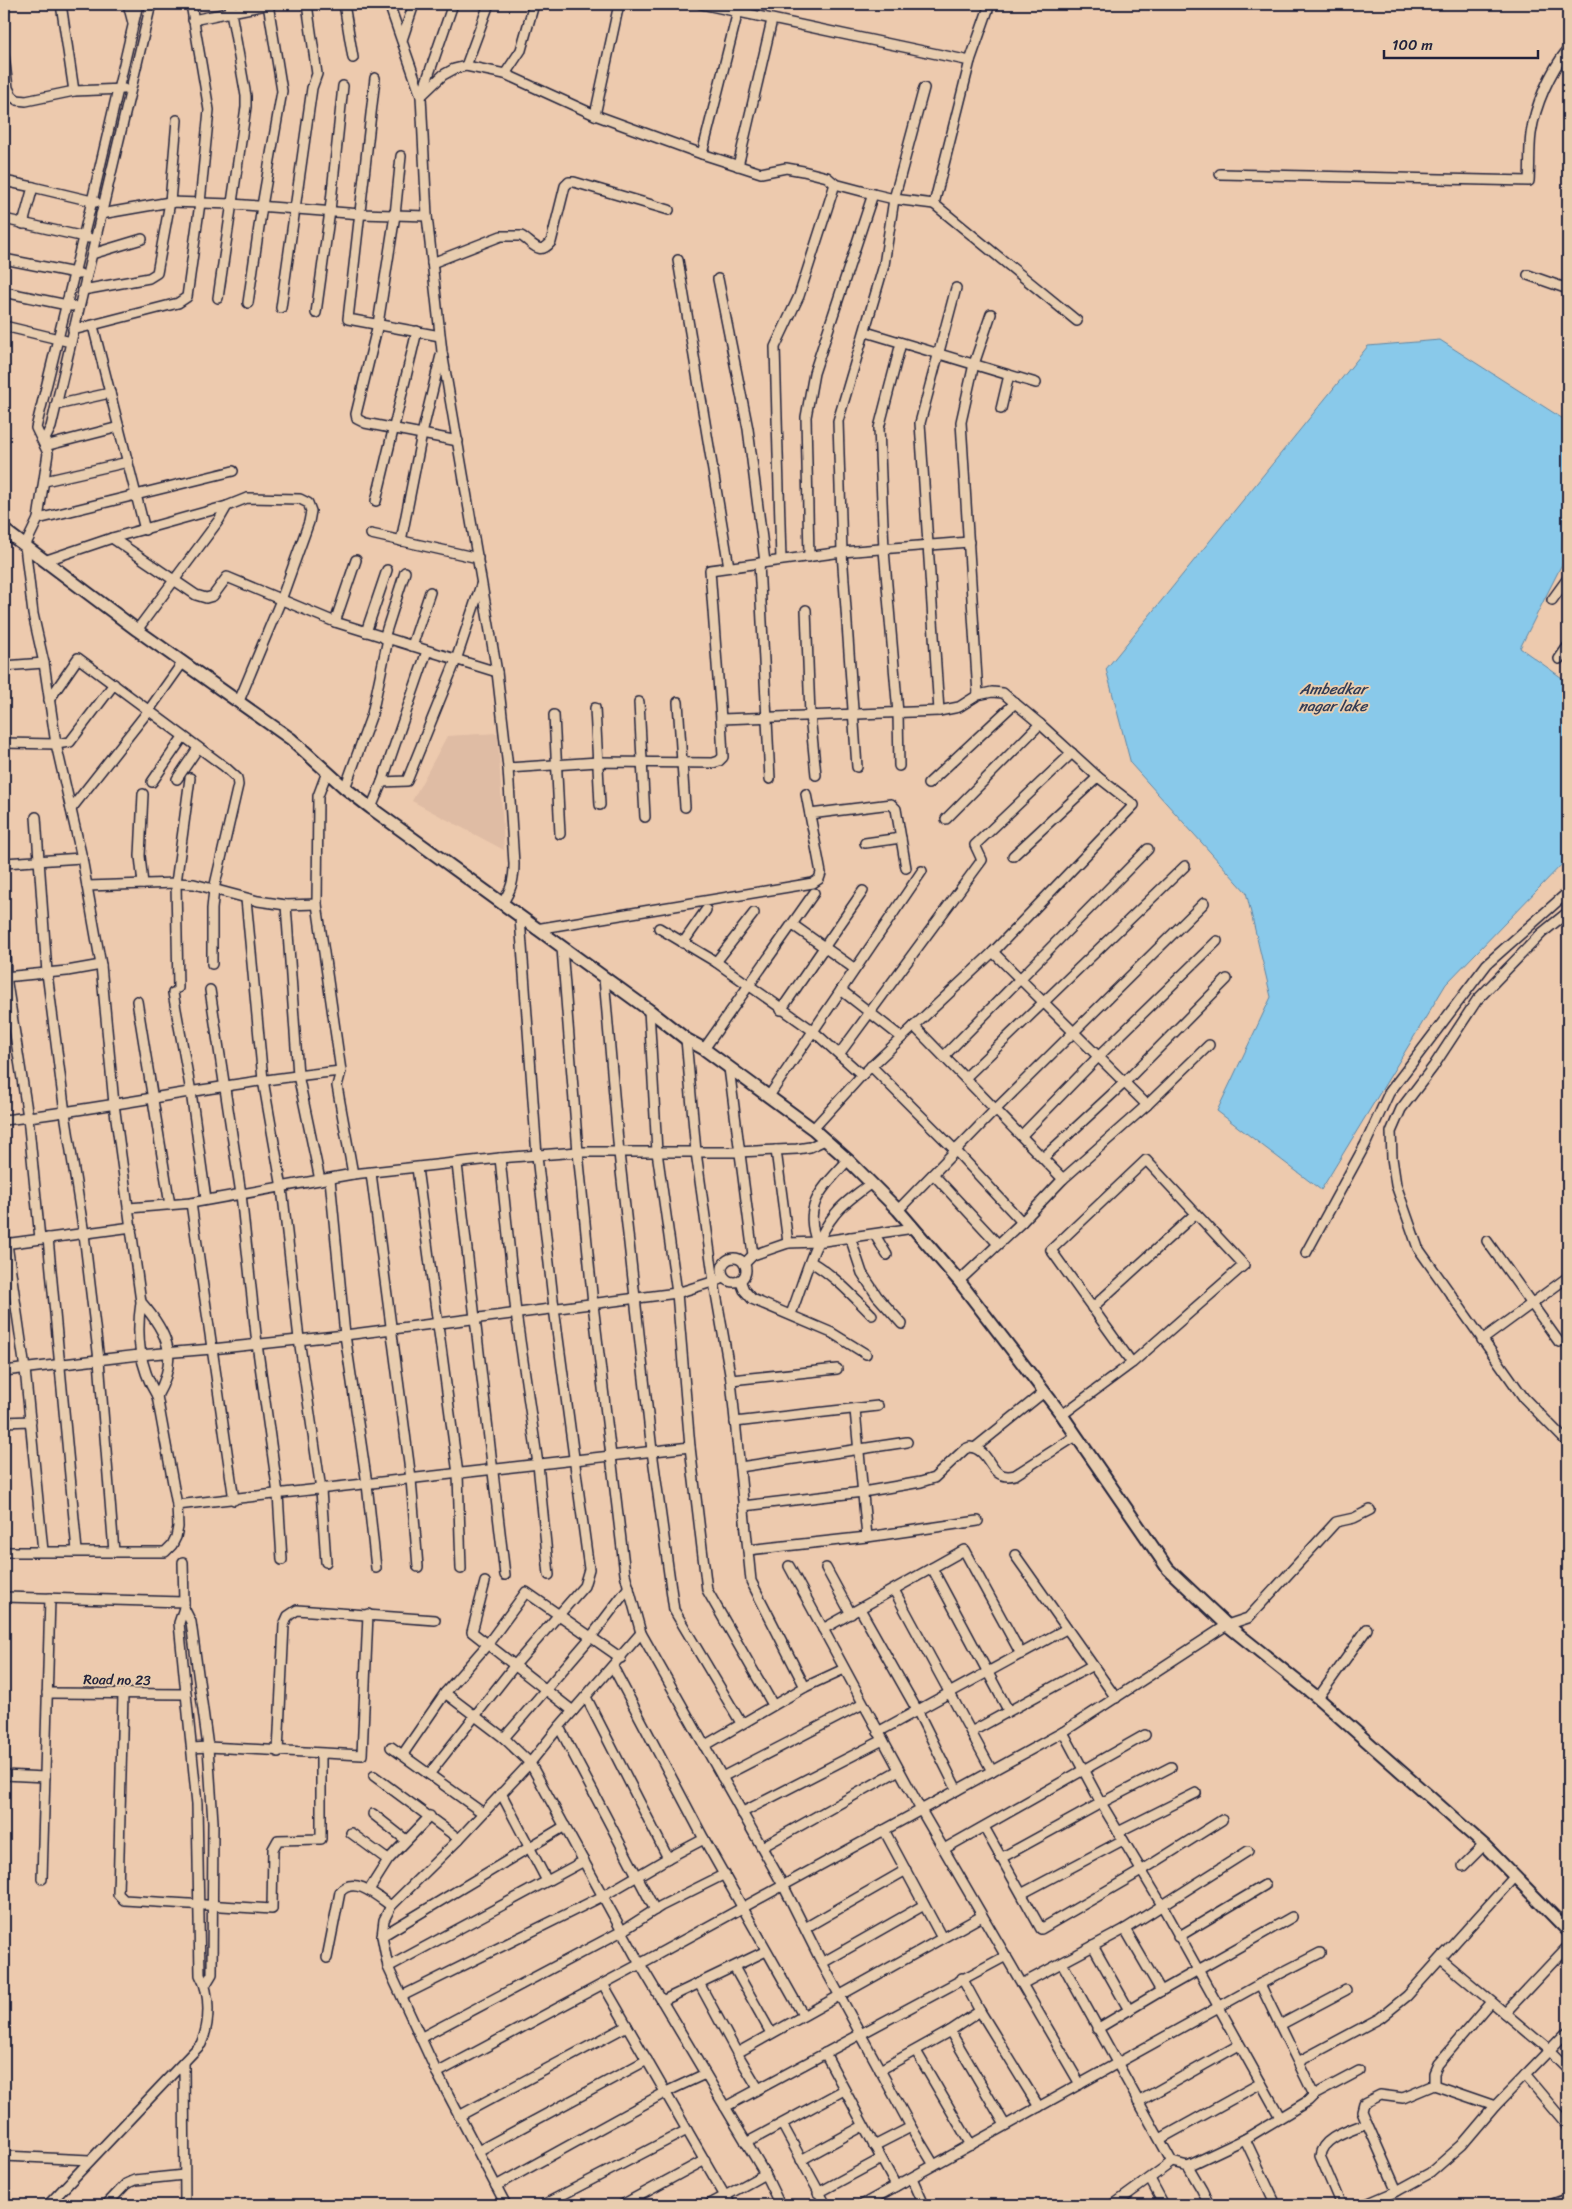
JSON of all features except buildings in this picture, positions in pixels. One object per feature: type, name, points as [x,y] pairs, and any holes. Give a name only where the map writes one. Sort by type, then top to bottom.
[{"type":"street","points":[[61,4],[74,91]]},
{"type":"street","points":[[128,4],[141,47]]},
{"type":"street","points":[[4,1552],[165,1552],[170,1549],[178,1527],[177,1505],[157,1396],[150,1385],[139,1355],[138,1329],[141,1302],[114,1104],[101,965],[82,858],[56,744],[44,663],[33,614],[25,546],[38,519],[48,453],[45,443],[36,428],[84,237],[138,4]]},
{"type":"street","points":[[45,443],[51,427],[151,4]]},
{"type":"street","points":[[73,330],[184,301],[187,298],[200,203],[209,110],[191,4]]},
{"type":"street","points":[[193,20],[230,8],[269,4],[282,91],[262,206],[248,303]]},
{"type":"street","points":[[281,308],[312,88],[316,74],[306,4]]},
{"type":"street","points":[[344,4],[353,58]]},
{"type":"street","points":[[390,4],[421,96],[427,216],[442,352],[497,672],[508,768],[514,878],[511,890],[502,904]]},
{"type":"street","points":[[402,40],[414,4]]},
{"type":"street","points":[[421,96],[453,4]]},
{"type":"street","points":[[466,66],[489,4]]},
{"type":"street","points":[[505,74],[521,50],[534,4]]},
{"type":"street","points":[[595,115],[619,4]]},
{"type":"street","points":[[701,4],[970,61]]},
{"type":"street","points":[[934,204],[970,61],[990,4]]},
{"type":"street","points":[[218,298],[246,96],[230,8]]},
{"type":"street","points":[[702,154],[738,11]]},
{"type":"street","points":[[738,166],[772,20]]},
{"type":"street","points":[[1220,174],[1529,181],[1531,134],[1541,97],[1561,58],[1568,49]]},
{"type":"street","points":[[4,56],[8,88],[12,96],[17,100],[26,101],[74,91],[130,89]]},
{"type":"street","points":[[421,96],[442,74],[454,69],[466,66],[505,74],[595,115],[702,154],[761,173],[786,168],[803,171],[827,177],[835,184],[873,194],[894,199],[934,204],[1077,321]]},
{"type":"street","points":[[375,78],[348,319],[440,336]]},
{"type":"street","points":[[316,312],[330,211],[343,86]]},
{"type":"street","points":[[857,767],[842,552],[838,421],[866,332],[884,265],[894,199],[924,88]]},
{"type":"street","points":[[83,290],[149,278],[157,273],[170,202],[177,120]]},
{"type":"street","points":[[401,156],[396,216],[378,324],[356,414],[361,422],[395,427],[458,441]]},
{"type":"street","points":[[4,181],[104,204]]},
{"type":"street","points":[[432,263],[502,236],[521,236],[535,248],[541,250],[547,248],[551,242],[564,186],[569,182],[669,210]]},
{"type":"street","points":[[781,560],[774,348],[799,296],[835,184]]},
{"type":"street","points":[[23,224],[33,188]]},
{"type":"street","points":[[809,556],[806,417],[814,372],[873,194]]},
{"type":"street","points":[[101,214],[170,202],[232,204],[396,216],[427,216]]},
{"type":"street","points":[[4,219],[95,239]]},
{"type":"street","points":[[92,254],[142,239]]},
{"type":"street","points":[[4,259],[86,275]]},
{"type":"street","points":[[678,260],[729,567]]},
{"type":"street","points":[[1528,275],[1568,289]]},
{"type":"street","points":[[718,279],[748,429],[762,563],[770,779]]},
{"type":"street","points":[[939,711],[920,423],[956,288]]},
{"type":"street","points":[[4,292],[78,307]]},
{"type":"street","points":[[978,695],[970,542],[961,422],[974,364],[991,314]]},
{"type":"street","points":[[4,326],[71,342]]},
{"type":"street","points":[[93,326],[145,530]]},
{"type":"street","points":[[376,501],[417,331]]},
{"type":"street","points":[[866,332],[1036,383]]},
{"type":"street","points":[[899,766],[898,713],[884,550],[879,428],[901,342]]},
{"type":"street","points":[[401,541],[422,434],[442,352]]},
{"type":"street","points":[[1001,409],[1009,375]]},
{"type":"street","points":[[56,405],[110,393]]},
{"type":"street","points":[[45,443],[119,427]]},
{"type":"street","points":[[45,482],[128,462]]},
{"type":"street","points":[[38,519],[233,471]]},
{"type":"street","points":[[44,561],[112,538],[227,506],[247,498],[300,499],[308,503],[311,511],[309,522],[281,600],[239,701]]},
{"type":"street","points":[[137,630],[176,580],[227,506]]},
{"type":"street","points":[[4,530],[137,630],[291,739],[345,788],[371,808],[649,1010],[686,1040],[704,1049],[769,1096],[813,1129],[848,1160],[898,1210],[959,1281],[1062,1415],[1168,1569],[1227,1625],[1318,1698],[1484,1845],[1568,1931]]},
{"type":"street","points":[[371,534],[478,558]]},
{"type":"street","points":[[112,538],[196,595],[206,598],[213,596],[227,577],[336,622],[497,672]]},
{"type":"street","points":[[508,768],[598,762],[682,764],[719,761],[723,757],[723,750],[710,570],[842,552],[970,542]]},
{"type":"street","points":[[336,622],[356,560]]},
{"type":"street","points":[[366,632],[387,570]]},
{"type":"street","points":[[345,788],[372,714],[386,638],[405,572]]},
{"type":"street","points":[[1552,600],[1568,578]]},
{"type":"street","points":[[382,782],[407,781],[456,660],[482,582]]},
{"type":"street","points":[[412,646],[430,592]]},
{"type":"street","points":[[806,610],[810,715],[816,775]]},
{"type":"street","points":[[1559,659],[1568,646]]},
{"type":"street","points":[[371,808],[382,782],[427,651]]},
{"type":"street","points":[[49,700],[78,658],[226,767],[237,778],[238,785],[214,889],[212,964]]},
{"type":"street","points":[[71,809],[149,710],[183,662]]},
{"type":"street","points":[[4,666],[44,663]]},
{"type":"street","points":[[4,744],[56,744],[70,742],[114,684]]},
{"type":"street","points":[[721,719],[939,711],[959,707],[978,695],[992,692],[1003,693],[1098,777],[1134,805],[993,952],[871,1066],[813,1129]]},
{"type":"street","points":[[639,702],[645,817]]},
{"type":"street","points":[[678,702],[685,807]]},
{"type":"street","points":[[928,784],[1015,703]]},
{"type":"street","points":[[595,708],[600,805]]},
{"type":"street","points":[[554,715],[560,834]]},
{"type":"street","points":[[946,818],[1040,724]]},
{"type":"street","points":[[152,782],[183,737]]},
{"type":"street","points":[[177,779],[198,748]]},
{"type":"street","points":[[840,1053],[982,860],[975,845],[1072,753]]},
{"type":"street","points":[[327,772],[318,796],[317,904],[340,1071],[337,1086],[354,1174]]},
{"type":"street","points":[[1013,856],[1098,777]]},
{"type":"street","points":[[190,778],[176,883],[175,991],[206,1199]]},
{"type":"street","points":[[143,794],[140,856],[143,884]]},
{"type":"street","points":[[536,929],[813,883],[819,879],[821,874],[806,794]]},
{"type":"street","points":[[810,814],[891,804],[896,810],[906,868]]},
{"type":"street","points":[[36,817],[47,973],[65,1113],[84,1234],[99,1360],[114,1552]]},
{"type":"street","points":[[866,843],[901,838]]},
{"type":"street","points":[[944,1056],[1148,849]]},
{"type":"street","points":[[4,863],[82,858]]},
{"type":"street","points":[[965,1078],[1044,1004],[1185,866]]},
{"type":"street","points":[[769,1096],[812,1030],[922,871]]},
{"type":"street","points":[[87,886],[176,883],[214,889],[246,899],[286,905],[317,904]]},
{"type":"street","points":[[781,1010],[863,891]]},
{"type":"street","points":[[1306,1253],[1365,1145],[1389,1093],[1487,964],[1568,892]]},
{"type":"street","points":[[704,1049],[814,893]]},
{"type":"street","points":[[246,899],[263,1080],[282,1188],[298,1339],[321,1490],[326,1562]]},
{"type":"street","points":[[898,1210],[957,1152],[995,1110],[1204,903]]},
{"type":"street","points":[[286,905],[298,1075],[320,1180]]},
{"type":"street","points":[[683,943],[706,910]]},
{"type":"street","points":[[1567,1440],[1524,1398],[1418,1248],[1396,1185],[1391,1132],[1401,1109],[1433,1067],[1477,1000],[1542,933],[1568,912]]},
{"type":"street","points":[[716,962],[754,913]]},
{"type":"street","points":[[430,1773],[515,1665],[584,1586],[589,1569],[554,1308],[537,1156],[520,918]]},
{"type":"street","points":[[793,925],[855,969]]},
{"type":"street","points":[[659,928],[716,962],[781,1010],[812,1030],[840,1053],[862,1075]]},
{"type":"street","points":[[4,931],[5,977],[28,1117],[61,1365],[77,1551]]},
{"type":"street","points":[[1022,1135],[1098,1057],[1217,941]]},
{"type":"street","points":[[562,948],[578,1152],[593,1304],[626,1574],[641,1633],[783,1885],[822,1963],[911,2127],[934,2165]]},
{"type":"street","points":[[993,952],[1147,1106]]},
{"type":"street","points":[[5,977],[101,965]]},
{"type":"street","points":[[604,978],[619,1153],[635,1298],[652,1451],[674,1610],[740,1723]]},
{"type":"street","points":[[1043,1158],[1124,1083],[1227,979]]},
{"type":"street","points":[[210,990],[241,1194],[257,1344],[278,1494],[282,1560]]},
{"type":"street","points":[[841,990],[901,1037]]},
{"type":"street","points":[[137,1001],[170,1205]]},
{"type":"street","points":[[649,1010],[658,1152],[677,1293],[690,1447],[707,1590],[773,1705]]},
{"type":"street","points":[[914,1026],[1064,1179]]},
{"type":"street","points":[[686,1040],[696,1152],[714,1282],[731,1380],[751,1581],[805,1687]]},
{"type":"street","points":[[959,1281],[1022,1222],[1064,1179],[1147,1106],[1210,1046]]},
{"type":"street","points":[[871,1066],[957,1152],[1022,1222]]},
{"type":"street","points":[[729,1068],[738,1152],[753,1256]]},
{"type":"street","points":[[4,1120],[65,1113],[224,1085],[340,1071]]},
{"type":"street","points":[[129,1208],[191,1203],[354,1174],[500,1158],[578,1152],[738,1152],[776,1150],[810,1147],[825,1140]]},
{"type":"street","points":[[776,1150],[788,1243]]},
{"type":"street","points":[[500,1158],[516,1314],[538,1464],[549,1575]]},
{"type":"street","points":[[817,1242],[812,1229],[811,1216],[815,1203],[822,1189],[848,1160]]},
{"type":"street","points":[[1062,1415],[1132,1362],[1244,1265],[1146,1160],[1051,1250],[1132,1362]]},
{"type":"street","points":[[457,1164],[505,1575]]},
{"type":"street","points":[[417,1168],[436,1324],[458,1474],[460,1569]]},
{"type":"street","points":[[371,1173],[412,1479],[418,1567]]},
{"type":"street","points":[[934,1174],[998,1244]]},
{"type":"street","points":[[330,1178],[345,1335],[367,1484],[376,1568]]},
{"type":"street","points":[[791,1314],[817,1242],[836,1212],[871,1183]]},
{"type":"street","points":[[191,1203],[234,1500]]},
{"type":"street","points":[[1092,1308],[1195,1214]]},
{"type":"street","points":[[43,1551],[25,1369],[5,1244],[132,1227]]},
{"type":"street","points":[[744,1264],[753,1256],[788,1243],[817,1242],[914,1228]]},
{"type":"street","points":[[875,1235],[887,1255]]},
{"type":"street","points":[[850,1237],[862,1273],[877,1296],[902,1324]]},
{"type":"street","points":[[1487,1241],[1560,1342]]},
{"type":"street","points":[[736,1258],[744,1264],[746,1271],[740,1280],[732,1282],[725,1278],[722,1270],[728,1260],[736,1258]]},
{"type":"street","points":[[811,1262],[827,1271],[872,1315]]},
{"type":"street","points":[[1482,1340],[1568,1277]]},
{"type":"street","points":[[4,1371],[139,1355],[212,1350],[516,1314],[677,1293],[725,1278]]},
{"type":"street","points":[[740,1280],[744,1290],[752,1298],[832,1333],[866,1354]]},
{"type":"street","points":[[141,1302],[162,1328],[168,1353],[168,1370],[157,1396]]},
{"type":"street","points":[[731,1380],[837,1369]]},
{"type":"street","points":[[743,1506],[863,1492],[934,1478],[965,1449],[976,1447],[1044,1392]]},
{"type":"street","points":[[735,1422],[878,1406]]},
{"type":"street","points":[[855,1410],[866,1538]]},
{"type":"street","points":[[4,1422],[31,1420]]},
{"type":"street","points":[[976,1447],[996,1472],[1001,1476],[1007,1477],[1015,1475],[1076,1436]]},
{"type":"street","points":[[740,1467],[907,1442]]},
{"type":"street","points":[[177,1505],[690,1447]]},
{"type":"street","points":[[438,2074],[1063,1732],[1227,1625],[1248,1618],[1336,1522],[1354,1518],[1370,1510]]},
{"type":"street","points":[[748,1550],[866,1538],[978,1521]]},
{"type":"street","points":[[823,1629],[964,1550],[1021,1654]]},
{"type":"street","points":[[1014,1554],[1091,1666],[1116,1698]]},
{"type":"street","points":[[48,2205],[201,2044],[206,2033],[208,2023],[206,1984],[200,1975],[197,1804],[179,1623],[184,1605],[184,1562]]},
{"type":"street","points":[[789,1566],[921,1810],[1080,2084]]},
{"type":"street","points":[[826,1568],[851,1614]]},
{"type":"street","points":[[932,1568],[1008,1710]]},
{"type":"street","points":[[485,1582],[472,1632],[573,1711]]},
{"type":"street","points":[[504,1738],[591,1637],[629,1587]]},
{"type":"street","points":[[894,1590],[992,1771]]},
{"type":"street","points":[[403,1754],[445,1694],[487,1645],[526,1592],[621,1658]]},
{"type":"street","points":[[4,1597],[184,1605]]},
{"type":"street","points":[[42,1879],[50,1598]]},
{"type":"street","points":[[184,1605],[191,1622],[208,1746],[213,1822],[214,1906],[212,1974],[206,1984]]},
{"type":"street","points":[[860,1609],[917,1710],[957,1790]]},
{"type":"street","points":[[278,1752],[284,1625],[288,1616],[297,1610],[435,1620]]},
{"type":"street","points":[[192,1748],[208,1746],[278,1752],[362,1755],[368,1614]]},
{"type":"street","points":[[1318,1698],[1367,1629]]},
{"type":"street","points":[[741,1813],[881,1736],[917,1710],[1066,1630]]},
{"type":"street","points":[[506,2205],[438,2074],[388,1967],[382,1936],[384,1920],[391,1906],[459,1839],[530,1763],[559,1726],[621,1658],[641,1633]]},
{"type":"street","points":[[971,1732],[1091,1666]]},
{"type":"street","points":[[613,1667],[704,1839],[744,1907],[766,1951],[803,2015]]},
{"type":"street","points":[[704,1746],[740,1723],[805,1687],[844,1669]]},
{"type":"street","name":"Road no 23","points":[[47,1693],[186,1694]]},
{"type":"street","points":[[123,1694],[118,1894],[124,1900],[272,1909],[275,1843],[278,1840],[321,1839],[322,1754]]},
{"type":"street","points":[[445,1694],[504,1738],[530,1763],[640,1964],[765,2174],[780,2205]]},
{"type":"street","points":[[586,1697],[668,1858]]},
{"type":"street","points":[[722,1777],[863,1704]]},
{"type":"street","points":[[559,1726],[655,1910]]},
{"type":"street","points":[[1063,1732],[1280,2117]]},
{"type":"street","points":[[944,1849],[1145,1735]]},
{"type":"street","points":[[391,1747],[430,1773],[483,1813]]},
{"type":"street","points":[[1001,1858],[1101,1802],[1171,1767]]},
{"type":"street","points":[[762,1848],[899,1770]]},
{"type":"street","points":[[4,1775],[45,1777]]},
{"type":"street","points":[[374,1776],[459,1839]]},
{"type":"street","points":[[501,1793],[547,1881]]},
{"type":"street","points":[[1118,1832],[1196,1793]]},
{"type":"street","points":[[374,1814],[406,1840]]},
{"type":"street","points":[[369,1890],[388,1860],[430,1816]]},
{"type":"street","points":[[984,1827],[1023,1892],[1041,1929],[1141,1871],[1222,1820]]},
{"type":"street","points":[[382,1936],[565,1826]]},
{"type":"street","points":[[884,1830],[942,1938]]},
{"type":"street","points":[[351,1833],[388,1860]]},
{"type":"street","points":[[402,1996],[603,1896],[704,1839]]},
{"type":"street","points":[[1023,1892],[1123,1840]]},
{"type":"street","points":[[1463,1866],[1484,1845]]},
{"type":"street","points":[[1022,1984],[1125,1929],[1248,1852]]},
{"type":"street","points":[[388,1967],[584,1861]]},
{"type":"street","points":[[805,1928],[906,1870]]},
{"type":"street","points":[[422,2037],[725,1874]]},
{"type":"street","points":[[1298,2062],[1380,2018],[1408,1996],[1515,1876]]},
{"type":"street","points":[[327,1958],[340,1892],[345,1886],[352,1885],[369,1890],[391,1906]]},
{"type":"street","points":[[1178,1938],[1265,1885]]},
{"type":"street","points":[[822,1963],[924,1905]]},
{"type":"street","points":[[737,2053],[982,1916]]},
{"type":"street","points":[[1098,2029],[1161,1990],[1292,1917]]},
{"type":"street","points":[[1125,1929],[1161,1990]]},
{"type":"street","points":[[1093,1946],[1129,2010]]},
{"type":"street","points":[[1506,2013],[1568,1946]]},
{"type":"street","points":[[662,2001],[766,1951]]},
{"type":"street","points":[[862,2205],[1218,2007],[1320,1953]]},
{"type":"street","points":[[725,2107],[861,2032],[1006,1956]]},
{"type":"street","points":[[1441,1959],[1550,2051],[1568,2069]]},
{"type":"street","points":[[1062,1963],[1116,2064],[1172,2162],[1188,2166],[1245,2140],[1308,2101],[1314,2095],[1359,2071]]},
{"type":"street","points":[[734,1967],[771,2033]]},
{"type":"street","points":[[962,1978],[980,2011],[1039,2106]]},
{"type":"street","points":[[699,1983],[758,2088]]},
{"type":"street","points":[[603,1984],[731,2205]]},
{"type":"street","points":[[1260,1984],[1314,2095]]},
{"type":"street","points":[[1280,2025],[1346,1990]]},
{"type":"street","points":[[1434,2085],[1434,2074],[1438,2064],[1492,2002]]},
{"type":"street","points":[[880,2070],[950,2031],[980,2011]]},
{"type":"street","points":[[459,2116],[627,2026]]},
{"type":"street","points":[[950,2031],[1005,2126]]},
{"type":"street","points":[[1364,2205],[1397,2191],[1430,2172],[1462,2145],[1495,2106],[1568,2031]]},
{"type":"street","points":[[1138,2102],[1239,2045]]},
{"type":"street","points":[[916,2051],[971,2145]]},
{"type":"street","points":[[825,2053],[896,2186]]},
{"type":"street","points":[[478,2151],[647,2060]]},
{"type":"street","points":[[184,2062],[185,2205]]},
{"type":"street","points":[[496,2186],[666,2092],[705,2074]]},
{"type":"street","points":[[1525,2075],[1568,2126]]},
{"type":"street","points":[[1160,2139],[1260,2083]]},
{"type":"street","points":[[1397,2191],[1366,2124],[1362,2107],[1364,2103],[1374,2097],[1403,2098],[1434,2085],[1495,2106]]},
{"type":"street","points":[[746,2143],[844,2090]]},
{"type":"street","points":[[782,2124],[826,2205]]},
{"type":"street","points":[[1341,2205],[1320,2156],[1321,2148],[1326,2142],[1366,2124]]},
{"type":"street","points":[[801,2160],[863,2126]]},
{"type":"street","points":[[874,2146],[911,2127]]},
{"type":"street","points":[[543,2205],[687,2130]]},
{"type":"street","points":[[1245,2140],[1276,2205]]},
{"type":"street","points":[[4,2156],[90,2160]]},
{"type":"street","points":[[622,2205],[705,2160]]},
{"type":"street","points":[[818,2193],[881,2160]]},
{"type":"street","points":[[1117,2204],[1172,2162]]},
{"type":"street","points":[[1188,2166],[1202,2190],[1208,2205]]},
{"type":"street","points":[[708,2205],[765,2174]]},
{"type":"street","points":[[109,2204],[126,2184],[135,2180],[184,2175]]},
{"type":"street","points":[[912,2178],[924,2205]]},
{"type":"street","points":[[1150,2179],[1164,2205]]},
{"type":"street","points":[[1554,2205],[1568,2200]]},
{"type":"shaded area","points":[[498,733],[504,850],[412,801],[447,736]]},
{"type":"water","name":"Ambedkar nagar lake","points":[[1440,340],[1568,422],[1568,552],[1520,648],[1565,680],[1568,677],[1568,858],[1446,984],[1321,1190],[1217,1111],[1271,997],[1246,892],[1131,764],[1106,669],[1368,346]]}]
